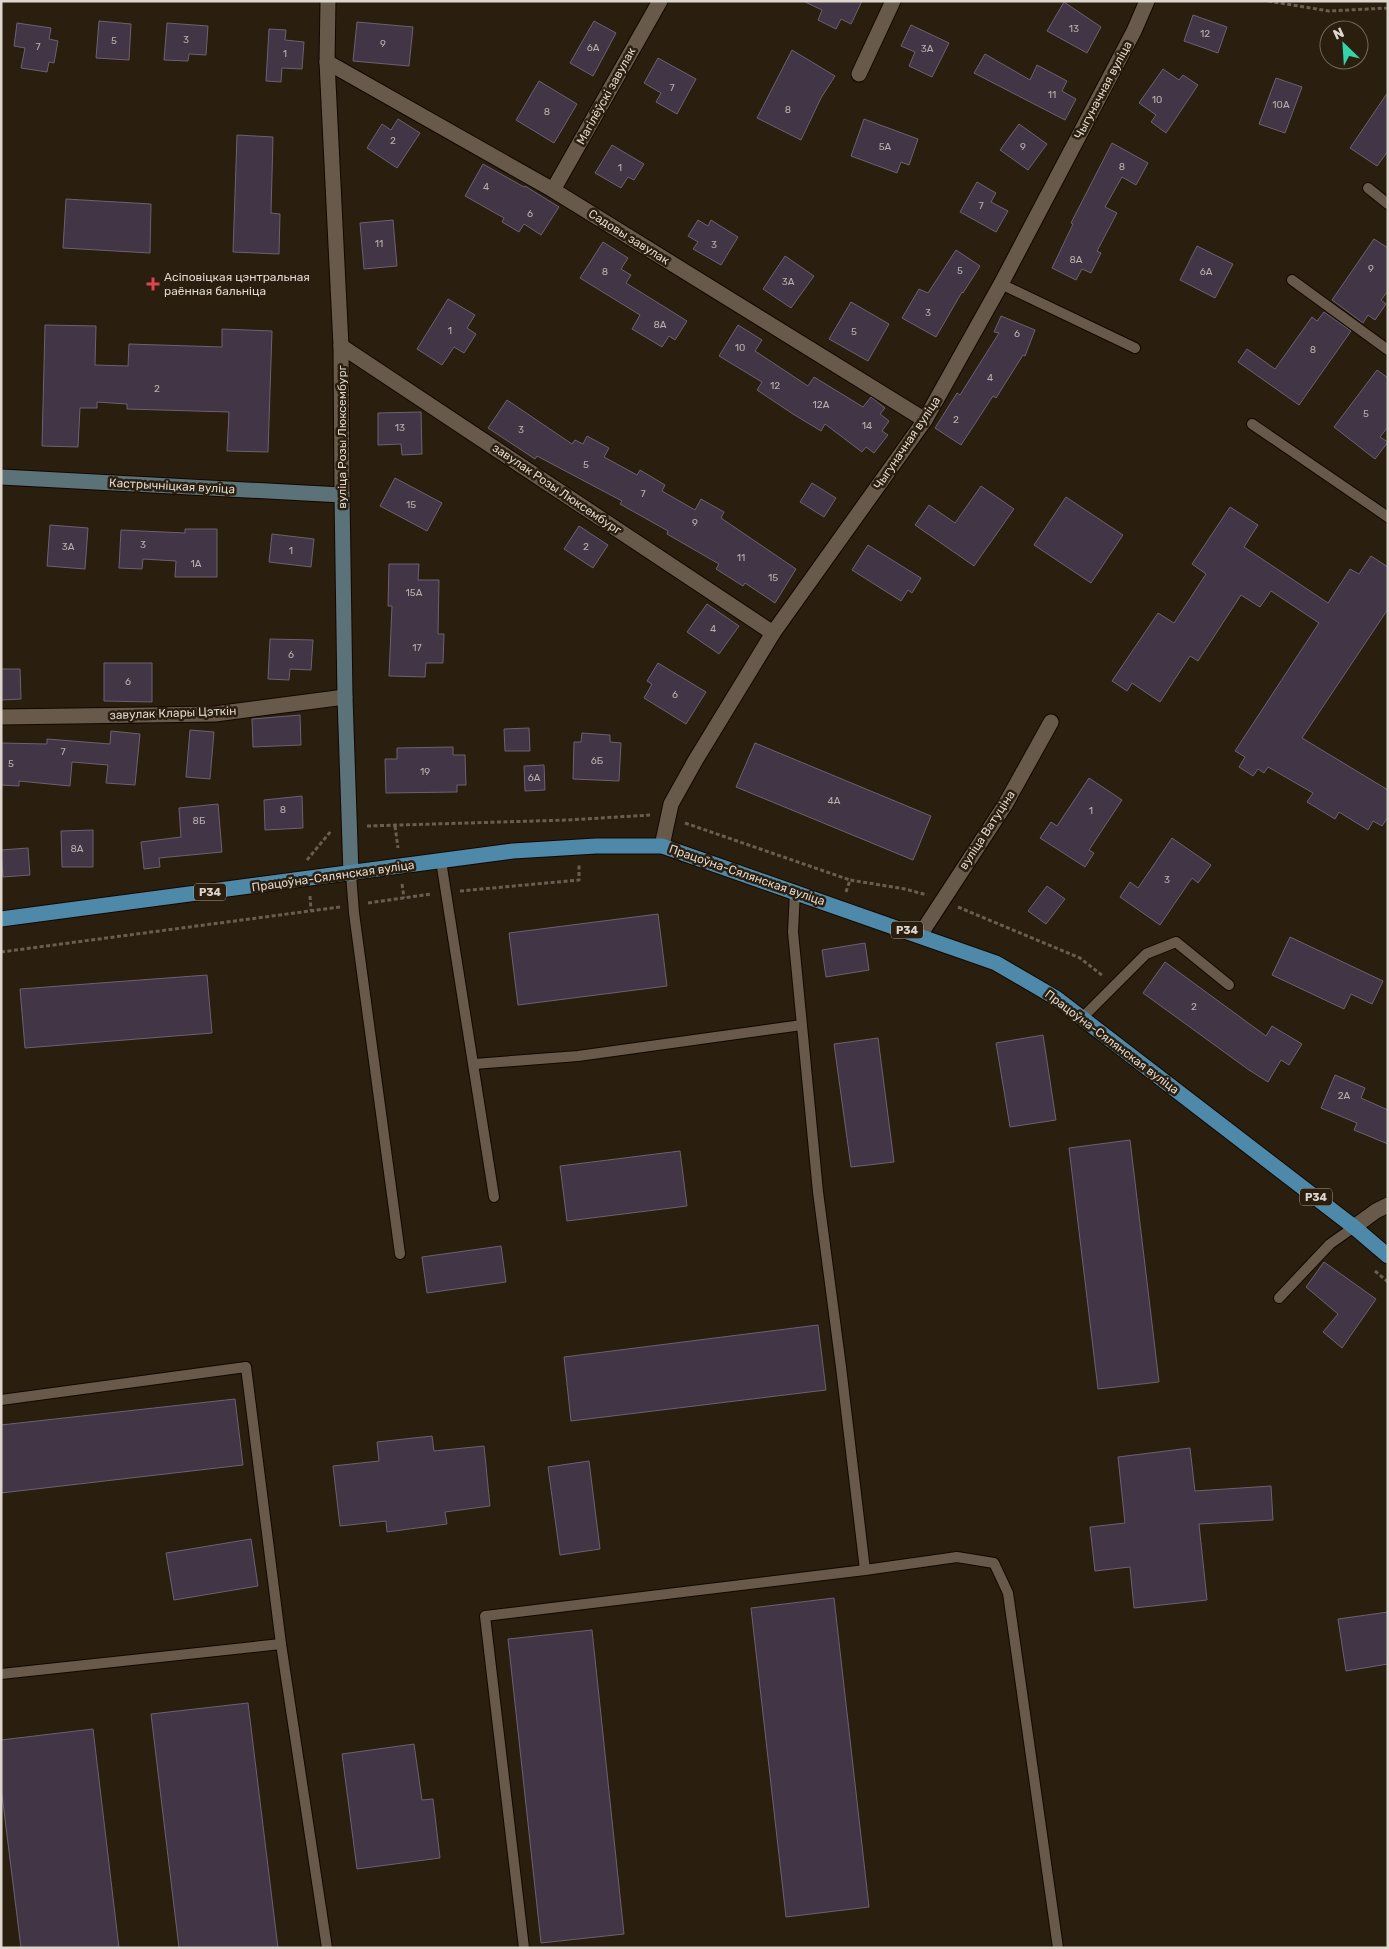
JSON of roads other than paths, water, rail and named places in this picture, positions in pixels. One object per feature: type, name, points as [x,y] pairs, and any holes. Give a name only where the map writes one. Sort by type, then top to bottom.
[{"type":"main road","name":"Працоўна-Сялянская вуліца","points":[[1,918],[351,874],[513,851],[596,846],[662,846],[841,907],[996,963],[1056,998],[1354,1227],[1388,1256]]},
{"type":"street","name":"вуліца Розы Люксембург","points":[[328,1],[328,62],[341,346],[345,697],[351,874]]},
{"type":"street","name":"Магілёўскі завулак","points":[[553,190],[660,1]]},
{"type":"street","points":[[859,74],[893,1]]},
{"type":"street","name":"Чыгуначная вуліца","points":[[662,846],[672,804],[695,761],[772,633],[925,420],[1001,284],[1134,32],[1147,1]]},
{"type":"street","name":"Садовы завулак","points":[[328,62],[553,190],[925,420]]},
{"type":"street","name":"завулак Розы Люксембург","points":[[341,346],[772,633]]},
{"type":"street","name":"Кастрычніцкая вуліца","points":[[1,477],[342,495]]},
{"type":"street","name":"завулак Клары Цэткін","points":[[1,717],[215,714],[345,697]]},
{"type":"street","name":"вуліца Ватуціна","points":[[920,935],[1005,805],[1051,722]]},
{"type":"street","points":[[1354,1227],[1376,1210],[1388,1205]]},
{"type":"lane","points":[[1368,188],[1388,204]]},
{"type":"lane","points":[[1292,280],[1388,350]]},
{"type":"lane","points":[[1001,284],[1135,348]]},
{"type":"lane","points":[[1252,424],[1388,517]]},
{"type":"lane","points":[[442,861],[494,1197]]},
{"type":"lane","points":[[351,874],[353,905],[400,1254]]},
{"type":"lane","points":[[795,891],[793,932],[818,1192],[842,1368],[865,1570]]},
{"type":"lane","points":[[1082,1018],[1146,954],[1176,942],[1229,985]]},
{"type":"lane","points":[[474,1064],[578,1056],[802,1025]]},
{"type":"lane","points":[[1279,1298],[1330,1244],[1354,1227]]},
{"type":"lane","points":[[1,1400],[246,1367],[281,1644],[327,1948]]},
{"type":"lane","points":[[524,1948],[485,1616],[957,1557],[994,1563],[1008,1593],[1058,1948]]},
{"type":"lane","points":[[1,1674],[281,1644]]},
{"type":"place","name":"Асіповіцкая цэнтральная раённая бальніца","points":[[153,284]]}]
